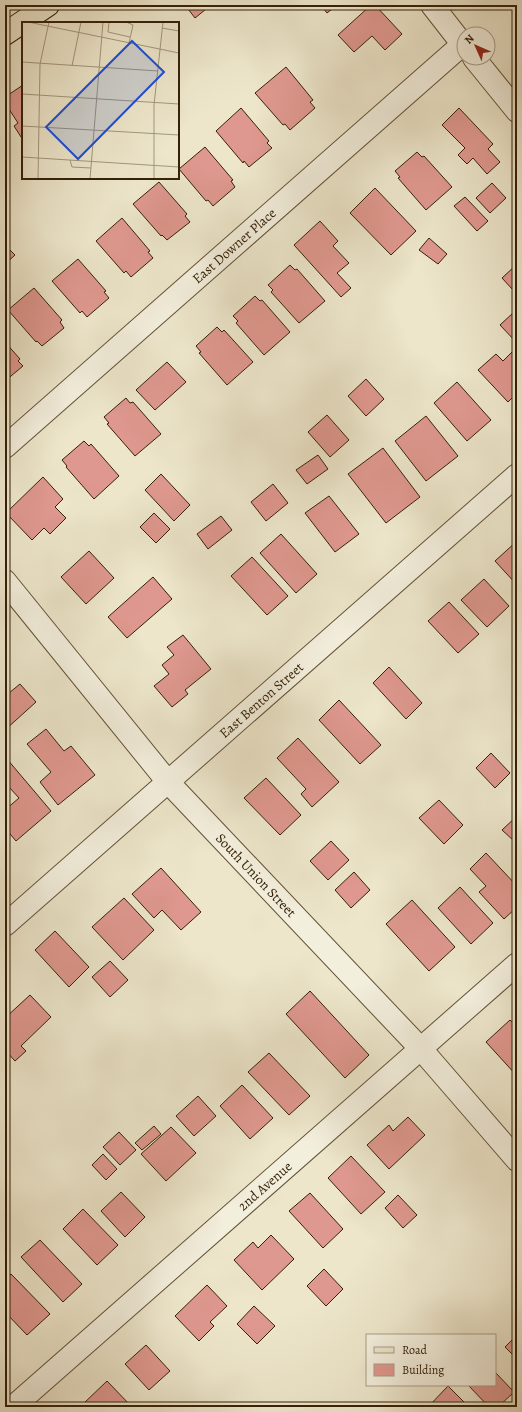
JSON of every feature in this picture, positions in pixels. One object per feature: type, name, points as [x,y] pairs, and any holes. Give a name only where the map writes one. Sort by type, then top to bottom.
[{"type":"main road","points":[[23,22],[48,5]]},
{"type":"main road","points":[[5,34],[22,23]]},
{"type":"street","points":[[432,5],[456,35]]},
{"type":"street","name":"East Downer Place","points":[[5,446],[456,58]]},
{"type":"street","points":[[481,66],[517,111]]},
{"type":"street","name":"East Benton Street","points":[[5,925],[517,475]]},
{"type":"street","name":"South Union Street","points":[[5,581],[168,782],[421,1049],[517,1160]]},
{"type":"street","name":"2nd Avenue","points":[[13,1407],[517,964]]},
{"type":"building","points":[[185,5],[211,5],[195,18]]},
{"type":"building","points":[[321,5],[337,5],[327,13]]},
{"type":"building","points":[[371,5],[375,5],[402,34],[385,50],[372,36],[354,52],[338,35]]},
{"type":"building","points":[[286,67],[313,100],[310,102],[315,108],[290,130],[285,124],[283,125],[255,93]]},
{"type":"building","points":[[22,86],[22,138],[14,126],[18,123],[5,103],[5,97]]},
{"type":"building","points":[[241,108],[269,141],[267,143],[272,148],[249,167],[244,161],[243,163],[216,131]]},
{"type":"building","points":[[459,108],[493,144],[488,149],[500,162],[487,174],[473,158],[467,164],[458,155],[465,148],[442,125]]},
{"type":"building","points":[[205,147],[233,180],[231,181],[235,187],[213,206],[208,200],[206,201],[179,169]]},
{"type":"building","points":[[417,152],[422,157],[424,156],[452,187],[426,210],[398,178],[400,177],[395,171]]},
{"type":"building","points":[[159,182],[187,214],[185,216],[190,222],[167,240],[162,235],[161,236],[133,204]]},
{"type":"building","points":[[492,183],[506,198],[490,213],[476,198]]},
{"type":"building","points":[[375,188],[416,231],[391,255],[350,213]]},
{"type":"building","points":[[465,197],[488,221],[477,231],[454,206]]},
{"type":"building","points":[[122,218],[150,251],[148,252],[153,258],[131,277],[126,271],[124,273],[96,241]]},
{"type":"building","points":[[320,221],[338,241],[333,246],[349,263],[337,273],[351,288],[341,297],[294,245]]},
{"type":"building","points":[[429,238],[447,254],[438,264],[419,250]]},
{"type":"building","points":[[517,240],[517,251],[512,245]]},
{"type":"building","points":[[5,245],[15,255],[5,264]]},
{"type":"building","points":[[78,259],[106,291],[104,292],[109,298],[87,317],[82,311],[80,313],[52,281]]},
{"type":"building","points":[[290,265],[295,270],[297,269],[325,301],[299,323],[271,292],[273,290],[268,285]]},
{"type":"building","points":[[515,266],[517,269],[517,286],[513,290],[502,278]]},
{"type":"building","points":[[34,288],[62,320],[60,322],[64,328],[42,346],[37,341],[36,342],[8,310]]},
{"type":"building","points":[[255,296],[260,301],[262,300],[290,332],[264,355],[236,323],[238,321],[233,316]]},
{"type":"building","points":[[513,313],[517,318],[517,343],[500,325]]},
{"type":"building","points":[[217,327],[222,332],[224,330],[253,362],[227,385],[199,353],[201,352],[196,346]]},
{"type":"building","points":[[5,342],[20,359],[18,361],[23,366],[5,381]]},
{"type":"building","points":[[513,351],[517,356],[517,393],[508,402],[478,370],[496,354],[503,361]]},
{"type":"building","points":[[167,362],[186,382],[155,410],[136,390]]},
{"type":"building","points":[[366,379],[384,399],[366,416],[348,396]]},
{"type":"building","points":[[457,382],[491,420],[467,441],[434,403]]},
{"type":"building","points":[[126,398],[130,403],[133,402],[161,434],[135,456],[107,424],[109,423],[104,417]]},
{"type":"building","points":[[327,415],[349,440],[330,457],[308,432]]},
{"type":"building","points":[[426,416],[458,456],[426,481],[395,441]]},
{"type":"building","points":[[84,441],[89,446],[91,444],[119,476],[94,499],[66,467],[67,466],[62,460]]},
{"type":"building","points":[[383,448],[420,497],[386,523],[348,474]]},
{"type":"building","points":[[318,455],[328,469],[307,484],[296,470]]},
{"type":"building","points":[[161,474],[190,505],[174,521],[145,490]]},
{"type":"building","points":[[43,477],[63,499],[55,507],[66,518],[50,534],[44,528],[32,540],[6,513]]},
{"type":"building","points":[[273,484],[288,503],[266,521],[251,502]]},
{"type":"building","points":[[329,496],[359,534],[335,552],[305,513]]},
{"type":"building","points":[[154,513],[170,529],[156,543],[140,527]]},
{"type":"building","points":[[221,516],[232,530],[208,549],[197,534]]},
{"type":"building","points":[[281,534],[317,574],[296,593],[260,553]]},
{"type":"building","points":[[517,541],[517,585],[495,561]]},
{"type":"building","points":[[89,551],[114,578],[86,604],[61,577]]},
{"type":"building","points":[[252,557],[288,596],[267,615],[231,576]]},
{"type":"building","points":[[153,577],[172,599],[127,638],[108,617]]},
{"type":"building","points":[[484,579],[509,606],[487,627],[461,600]]},
{"type":"building","points":[[449,602],[479,634],[458,653],[428,621]]},
{"type":"building","points":[[183,635],[211,669],[185,690],[188,694],[172,707],[154,686],[169,674],[162,665],[174,655],[167,647]]},
{"type":"building","points":[[389,667],[422,703],[406,719],[373,683]]},
{"type":"building","points":[[20,684],[36,702],[5,730],[5,693],[7,691],[9,693]]},
{"type":"building","points":[[339,700],[381,745],[360,764],[319,720]]},
{"type":"building","points":[[46,729],[64,751],[71,746],[95,775],[58,805],[40,782],[51,772],[27,744]]},
{"type":"building","points":[[298,738],[339,782],[312,807],[301,794],[306,789],[277,758]]},
{"type":"building","points":[[491,753],[510,773],[495,788],[476,768]]},
{"type":"building","points":[[7,759],[51,811],[16,841],[5,828],[5,810],[19,798],[9,787],[5,790],[5,761]]},
{"type":"building","points":[[266,778],[301,815],[280,835],[244,798]]},
{"type":"building","points":[[439,800],[463,825],[444,844],[419,818]]},
{"type":"building","points":[[517,816],[517,838],[514,841],[502,830]]},
{"type":"building","points":[[331,841],[349,860],[328,880],[310,861]]},
{"type":"building","points":[[5,851],[10,856],[5,861]]},
{"type":"building","points":[[486,853],[517,886],[517,907],[504,919],[479,892],[486,886],[470,869]]},
{"type":"building","points":[[161,868],[201,912],[181,930],[162,910],[154,918],[132,894]]},
{"type":"building","points":[[354,872],[370,890],[351,908],[335,890]]},
{"type":"building","points":[[460,887],[493,923],[471,944],[438,908]]},
{"type":"building","points":[[124,898],[154,930],[123,960],[92,927]]},
{"type":"building","points":[[412,900],[455,947],[429,971],[386,924]]},
{"type":"building","points":[[55,931],[89,967],[69,987],[35,950]]},
{"type":"building","points":[[110,961],[128,980],[110,997],[92,977]]},
{"type":"building","points":[[310,991],[369,1055],[345,1078],[286,1014]]},
{"type":"building","points":[[30,995],[51,1017],[21,1046],[26,1051],[15,1061],[5,1050],[5,1018]]},
{"type":"building","points":[[510,1020],[517,1027],[517,1076],[486,1042]]},
{"type":"building","points":[[269,1053],[310,1096],[289,1115],[248,1072]]},
{"type":"building","points":[[242,1085],[273,1118],[250,1139],[220,1106]]},
{"type":"building","points":[[198,1096],[216,1116],[194,1136],[176,1116]]},
{"type":"building","points":[[408,1117],[425,1135],[389,1169],[367,1145],[389,1125],[393,1131]]},
{"type":"building","points":[[154,1126],[161,1134],[142,1150],[135,1143]]},
{"type":"building","points":[[171,1127],[196,1153],[166,1181],[141,1154]]},
{"type":"building","points":[[119,1132],[136,1150],[120,1165],[103,1147]]},
{"type":"building","points":[[103,1154],[117,1169],[106,1180],[92,1165]]},
{"type":"building","points":[[351,1156],[385,1192],[361,1214],[328,1178]]},
{"type":"building","points":[[121,1192],[145,1217],[125,1237],[101,1211]]},
{"type":"building","points":[[310,1193],[343,1229],[323,1248],[289,1211]]},
{"type":"building","points":[[398,1195],[417,1215],[403,1228],[385,1208]]},
{"type":"building","points":[[83,1209],[118,1245],[97,1265],[63,1229]]},
{"type":"building","points":[[271,1235],[294,1259],[262,1290],[234,1260],[253,1242],[258,1248]]},
{"type":"building","points":[[40,1240],[82,1284],[63,1302],[21,1257]]},
{"type":"building","points":[[324,1269],[343,1289],[326,1306],[307,1286]]},
{"type":"building","points":[[11,1274],[50,1314],[27,1335],[5,1312],[5,1306],[9,1302],[5,1298],[5,1280]]},
{"type":"building","points":[[207,1285],[227,1306],[210,1322],[214,1326],[199,1341],[175,1316]]},
{"type":"building","points":[[254,1306],[275,1326],[257,1344],[237,1324]]},
{"type":"building","points":[[517,1335],[517,1359],[505,1347]]},
{"type":"building","points":[[5,1344],[10,1350],[5,1355]]},
{"type":"building","points":[[146,1345],[170,1371],[149,1390],[125,1364]]},
{"type":"building","points":[[496,1373],[514,1392],[498,1407],[489,1407],[469,1386],[496,1386]]},
{"type":"building","points":[[107,1381],[132,1407],[85,1407],[83,1404]]},
{"type":"building","points":[[448,1386],[469,1407],[428,1407]]}]
